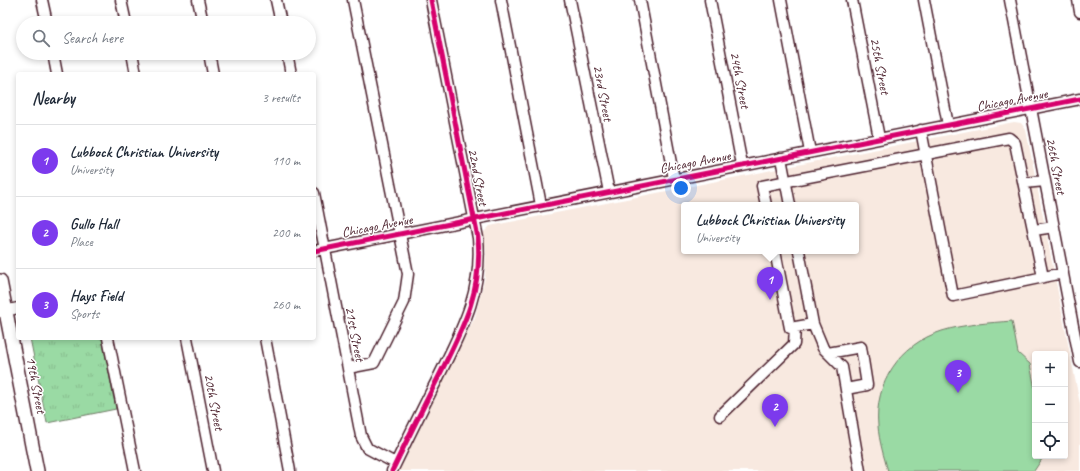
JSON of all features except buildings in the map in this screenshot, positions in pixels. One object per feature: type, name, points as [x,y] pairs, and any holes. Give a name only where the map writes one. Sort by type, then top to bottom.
[{"type":"main road","name":"19th Street","points":[[0,282],[8,310],[37,471]]},
{"type":"street","points":[[42,0],[45,16]]},
{"type":"street","points":[[121,0],[124,16]]},
{"type":"street","points":[[198,0],[201,16]]},
{"type":"street","points":[[276,0],[279,16]]},
{"type":"street","points":[[348,368],[374,363],[404,302],[408,274],[353,0]]},
{"type":"street","name":"22nd Street","points":[[393,467],[471,308],[476,286],[479,259],[474,219],[431,0]]},
{"type":"street","points":[[500,0],[541,205]]},
{"type":"street","name":"23rd Street","points":[[570,0],[608,192]]},
{"type":"street","points":[[640,0],[674,179]]},
{"type":"street","name":"24th Street","points":[[710,0],[742,165]]},
{"type":"street","points":[[781,0],[810,152]]},
{"type":"street","name":"25th Street","points":[[852,0],[879,138]]},
{"type":"street","points":[[924,0],[948,125]]},
{"type":"street","name":"26th Street","points":[[1010,0],[1080,362]]},
{"type":"street","points":[[1078,0],[1080,12]]},
{"type":"street","points":[[54,60],[57,72]]},
{"type":"street","points":[[133,60],[136,72]]},
{"type":"street","points":[[210,60],[213,72]]},
{"type":"street","points":[[288,60],[291,72]]},
{"type":"street","name":"Chicago Avenue","points":[[316,251],[1080,99]]},
{"type":"street","points":[[921,130],[953,296],[1063,273]]},
{"type":"street","points":[[765,202],[762,186],[1009,138],[1016,143],[1044,277]]},
{"type":"street","points":[[781,158],[789,202]]},
{"type":"street","points":[[1024,184],[1045,181]]},
{"type":"street","name":"21st Street","points":[[316,203],[361,436],[365,446],[393,467]]},
{"type":"street","points":[[1034,230],[1054,227]]},
{"type":"street","points":[[776,254],[790,328],[812,324]]},
{"type":"street","points":[[800,254],[812,324],[823,348],[842,367],[860,471]]},
{"type":"street","points":[[720,416],[794,344],[795,327]]},
{"type":"street","points":[[108,340],[135,471]]},
{"type":"street","name":"20th Street","points":[[187,340],[213,471]]},
{"type":"street","points":[[265,340],[290,471]]},
{"type":"street","points":[[828,353],[861,347],[867,384],[846,389]]},
{"type":"shaded area","points":[[1014,122],[1021,123],[1026,130],[1080,404],[1080,471],[399,471],[475,317],[485,277],[486,251],[483,233],[490,226]]},
{"type":"green space","points":[[1012,321],[1018,353],[1030,364],[1032,374],[1032,459],[1042,459],[1034,471],[888,471],[879,437],[878,410],[880,395],[885,380],[893,367],[902,355],[927,337],[950,329],[986,323]]},
{"type":"green space","points":[[30,340],[102,340],[116,409],[47,423]]},
{"type":"cycle path","points":[[392,471],[462,328],[474,294],[479,258],[478,238],[431,0]]},
{"type":"cycle path","points":[[316,251],[1080,99]]},
{"type":"place","name":"Lubbock Christian University","points":[[770,300]]},
{"type":"place","name":"Hays Field","points":[[958,393]]},
{"type":"place","name":"Gullo Hall","points":[[775,427]]}]
